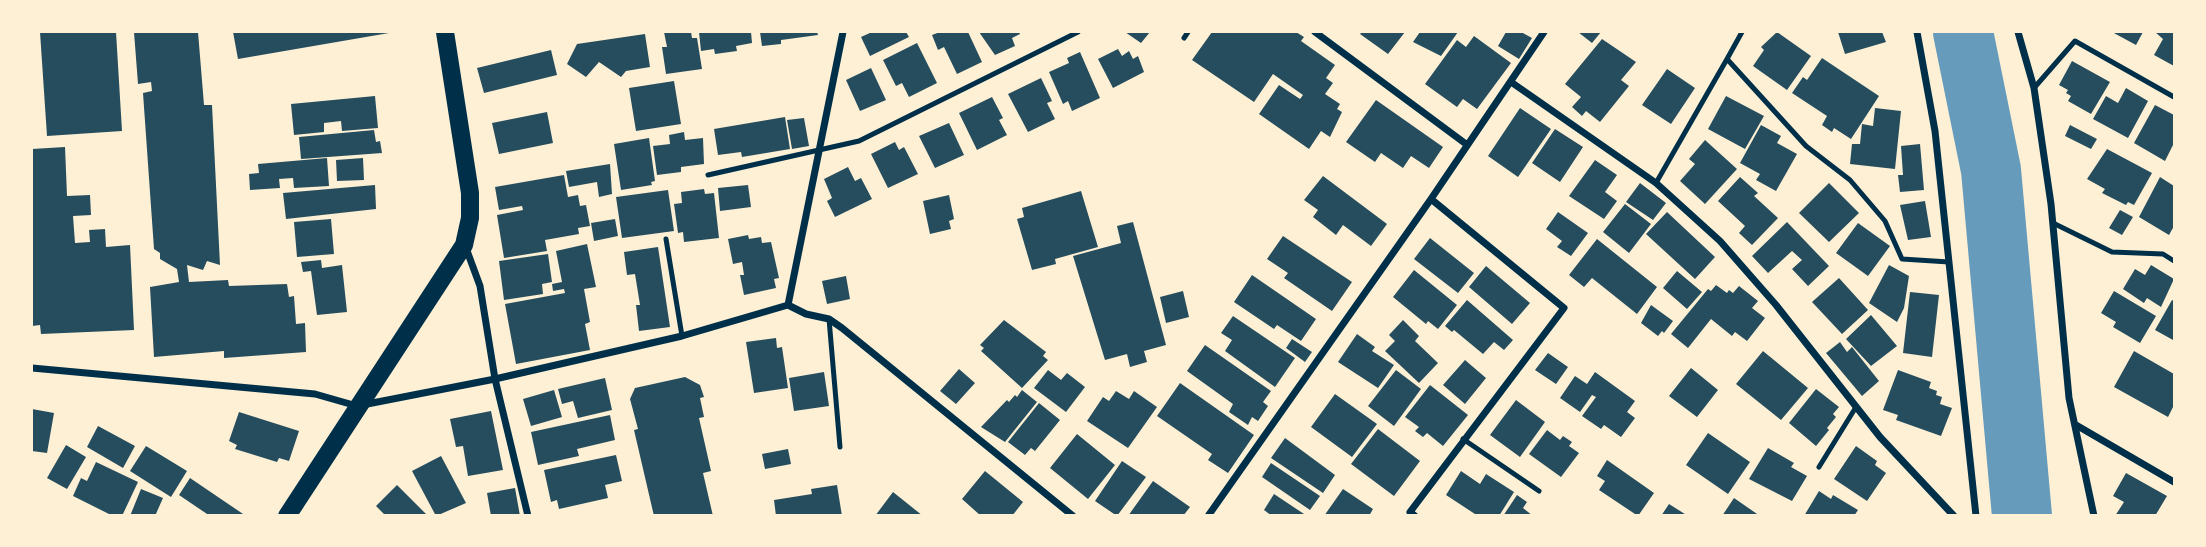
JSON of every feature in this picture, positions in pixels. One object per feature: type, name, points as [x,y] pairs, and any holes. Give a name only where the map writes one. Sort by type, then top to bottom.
[{"type":"main road","points":[[287,516],[451,268],[464,244],[470,218],[470,193],[444,32]]},
{"type":"street","points":[[788,305],[843,32]]},
{"type":"street","points":[[1315,32],[1466,144]]},
{"type":"street","points":[[1208,516],[1431,199],[1544,32]]},
{"type":"street","points":[[1917,32],[1935,131],[1976,516]]},
{"type":"street","points":[[2018,32],[2034,88],[2053,223],[2069,398],[2094,516]]},
{"type":"street","points":[[1511,82],[1656,183],[1720,241],[1776,305],[1856,407],[1954,516]]},
{"type":"street","points":[[1415,516],[1410,512],[1564,308],[1431,199]]},
{"type":"street","points":[[464,244],[480,286],[495,379],[528,516]]},
{"type":"street","points":[[32,368],[315,394],[358,406],[495,379],[682,336],[788,305],[806,314],[829,319],[1073,516]]},
{"type":"street","points":[[2076,425],[2175,482]]},
{"type":"lane","points":[[708,175],[859,141],[1078,32]]},
{"type":"lane","points":[[1184,38],[1188,32]]},
{"type":"lane","points":[[1656,183],[1742,32]]},
{"type":"lane","points":[[2034,88],[2075,41],[2175,97]]},
{"type":"lane","points":[[1727,59],[1805,146],[1850,180],[1885,221],[1902,259],[1949,262]]},
{"type":"lane","points":[[2053,223],[2112,252],[2163,254],[2175,261]]},
{"type":"lane","points":[[666,239],[682,336]]},
{"type":"lane","points":[[829,319],[840,447]]},
{"type":"lane","points":[[1819,467],[1856,407]]},
{"type":"lane","points":[[1463,439],[1539,491]]},
{"type":"building","points":[[40,32],[116,32],[122,131],[47,136]]},
{"type":"building","points":[[134,32],[198,32],[204,105],[212,105],[220,265],[207,261],[203,270],[187,265],[189,282],[228,280],[229,286],[287,284],[289,297],[294,296],[296,324],[305,323],[306,352],[224,358],[224,351],[154,357],[150,287],[179,282],[177,269],[160,259],[160,253],[154,249],[143,93],[152,91],[151,82],[138,84]]},
{"type":"building","points":[[233,32],[389,32],[389,33],[238,59]]},
{"type":"building","points":[[664,32],[691,32],[692,38],[697,38],[702,69],[666,74],[662,47],[667,47]]},
{"type":"building","points":[[699,32],[751,32],[752,43],[736,46],[737,51],[715,54],[714,49],[701,51]]},
{"type":"building","points":[[760,32],[817,32],[818,35],[781,40],[781,44],[762,46]]},
{"type":"building","points":[[872,32],[906,32],[909,37],[870,56],[861,37]]},
{"type":"building","points":[[940,32],[968,32],[982,62],[957,74],[944,47],[938,50],[932,35]]},
{"type":"building","points":[[979,32],[1020,34],[1012,38],[1015,46],[995,55]]},
{"type":"building","points":[[1125,32],[1150,32],[1141,43]]},
{"type":"building","points":[[1212,32],[1296,32],[1304,37],[1301,41],[1335,65],[1326,78],[1333,83],[1325,94],[1340,104],[1337,109],[1342,112],[1330,137],[1321,131],[1309,149],[1259,114],[1279,85],[1300,99],[1303,95],[1273,74],[1254,102],[1192,60]]},
{"type":"building","points":[[1405,32],[1388,54],[1360,34]]},
{"type":"building","points":[[1420,32],[1458,32],[1441,56],[1413,42]]},
{"type":"building","points":[[1506,32],[1521,32],[1532,38],[1519,59],[1498,46]]},
{"type":"building","points":[[1578,32],[1601,32],[1592,43]]},
{"type":"building","points":[[1777,32],[1811,56],[1787,90],[1753,66],[1764,50],[1761,47]]},
{"type":"building","points":[[1838,32],[1882,32],[1886,42],[1845,54]]},
{"type":"building","points":[[2112,32],[2143,32],[2136,45]]},
{"type":"building","points":[[2155,32],[2174,32],[2174,66],[2154,55],[2163,39]]},
{"type":"building","points":[[645,34],[650,67],[626,71],[621,77],[599,62],[586,77],[567,64],[577,44]]},
{"type":"building","points":[[1474,36],[1511,63],[1477,109],[1463,99],[1457,107],[1425,84],[1457,40],[1466,47]]},
{"type":"building","points":[[1602,39],[1636,62],[1621,80],[1629,86],[1600,122],[1586,111],[1582,116],[1572,107],[1581,97],[1565,84]]},
{"type":"building","points":[[917,43],[937,83],[909,97],[902,83],[896,86],[883,60]]},
{"type":"building","points":[[1118,49],[1122,56],[1129,51],[1133,59],[1138,56],[1144,72],[1113,88],[1098,59]]},
{"type":"building","points":[[551,50],[557,75],[484,93],[477,68]]},
{"type":"building","points":[[1080,52],[1100,98],[1072,111],[1068,101],[1063,104],[1049,72],[1069,63],[1067,58]]},
{"type":"building","points":[[1822,58],[1879,96],[1851,139],[1834,128],[1832,132],[1822,125],[1827,116],[1792,93],[1803,77],[1807,80]]},
{"type":"building","points":[[2072,61],[2110,82],[2091,114],[2068,101],[2071,96],[2066,93],[2068,90],[2059,85]]},
{"type":"building","points":[[871,68],[886,100],[860,111],[846,80]]},
{"type":"building","points":[[1667,69],[1695,88],[1671,124],[1642,105]]},
{"type":"building","points":[[1041,78],[1052,101],[1047,103],[1055,119],[1028,132],[1008,94]]},
{"type":"building","points":[[674,81],[681,124],[636,131],[629,88]]},
{"type":"building","points":[[2126,88],[2148,101],[2128,138],[2093,119],[2106,96],[2118,103]]},
{"type":"building","points":[[375,96],[378,128],[342,131],[341,121],[324,123],[324,132],[294,135],[291,104]]},
{"type":"building","points":[[1726,96],[1764,116],[1745,149],[1708,129]]},
{"type":"building","points":[[992,97],[1003,118],[999,120],[1007,135],[977,150],[959,113]]},
{"type":"building","points":[[1376,100],[1443,147],[1429,168],[1411,156],[1403,168],[1381,153],[1375,162],[1346,142]]},
{"type":"building","points":[[2155,105],[2174,115],[2174,143],[2165,161],[2134,143]]},
{"type":"building","points":[[1520,108],[1551,129],[1518,177],[1488,156]]},
{"type":"building","points":[[1875,108],[1901,111],[1895,169],[1850,164],[1852,144],[1860,144],[1862,124],[1873,126]]},
{"type":"building","points":[[547,112],[553,143],[499,154],[492,123]]},
{"type":"building","points":[[785,117],[790,149],[742,157],[741,152],[718,155],[714,129]]},
{"type":"building","points":[[804,118],[809,146],[792,149],[787,120]]},
{"type":"building","points":[[949,123],[964,155],[935,168],[919,136]]},
{"type":"building","points":[[1761,125],[1781,136],[1777,143],[1797,154],[1776,191],[1756,180],[1760,174],[1740,163]]},
{"type":"building","points":[[2070,125],[2097,139],[2091,149],[2065,136]]},
{"type":"building","points":[[1555,129],[1583,147],[1560,182],[1532,163]]},
{"type":"building","points":[[374,130],[382,153],[301,159],[299,137]]},
{"type":"building","points":[[684,132],[685,140],[703,138],[704,164],[681,167],[681,172],[657,175],[653,146],[670,144],[669,135]]},
{"type":"building","points":[[649,138],[655,181],[651,182],[652,185],[621,190],[614,144]]},
{"type":"building","points":[[1705,140],[1737,169],[1705,204],[1680,181],[1695,164],[1689,159]]},
{"type":"building","points":[[895,142],[899,150],[904,147],[918,174],[888,188],[871,154]]},
{"type":"building","points":[[1920,144],[1924,190],[1900,192],[1898,175],[1903,175],[1901,146]]},
{"type":"building","points":[[65,147],[67,196],[90,195],[91,215],[73,216],[75,243],[90,242],[89,230],[105,229],[106,247],[130,245],[134,330],[41,334],[40,325],[32,326],[32,149]]},
{"type":"building","points":[[2107,149],[2152,173],[2134,205],[2128,202],[2126,205],[2102,193],[2105,189],[2087,179]]},
{"type":"building","points":[[327,158],[329,186],[294,188],[293,178],[279,179],[280,188],[250,190],[249,174],[259,173],[258,164]]},
{"type":"building","points":[[363,158],[364,180],[337,181],[336,160]]},
{"type":"building","points":[[1595,160],[1617,175],[1605,192],[1617,201],[1604,219],[1569,196]]},
{"type":"building","points":[[610,164],[612,194],[599,197],[597,182],[569,187],[566,171]]},
{"type":"building","points":[[848,167],[855,181],[861,178],[872,199],[835,217],[827,201],[832,198],[824,179]]},
{"type":"building","points":[[564,175],[568,197],[578,195],[580,206],[586,205],[590,226],[578,228],[579,234],[545,240],[547,251],[504,258],[497,215],[523,210],[522,206],[499,210],[495,187]]},
{"type":"building","points":[[1323,176],[1387,224],[1371,246],[1343,225],[1336,235],[1313,217],[1318,210],[1304,200]]},
{"type":"building","points":[[1740,177],[1758,193],[1754,196],[1778,218],[1752,245],[1739,233],[1745,226],[1718,201]]},
{"type":"building","points":[[2160,177],[2174,186],[2174,226],[2169,235],[2139,217]]},
{"type":"building","points":[[1640,183],[1666,203],[1653,220],[1626,202]]},
{"type":"building","points":[[1829,183],[1859,213],[1829,242],[1799,213]]},
{"type":"building","points":[[375,185],[376,209],[286,219],[283,193]]},
{"type":"building","points":[[748,185],[751,207],[720,211],[718,188]]},
{"type":"building","points":[[704,189],[705,194],[714,193],[719,238],[684,242],[683,232],[678,233],[674,204],[682,203],[681,192]]},
{"type":"building","points":[[668,190],[674,231],[622,238],[616,197]]},
{"type":"building","points":[[1081,191],[1098,247],[1055,259],[1056,264],[1032,270],[1017,219],[1024,217],[1022,208]]},
{"type":"building","points":[[949,195],[954,219],[949,221],[951,229],[930,234],[923,201]]},
{"type":"building","points":[[1925,201],[1931,237],[1908,240],[1900,205]]},
{"type":"building","points":[[1625,204],[1651,224],[1629,253],[1603,232]]},
{"type":"building","points":[[2120,210],[2133,217],[2122,235],[2109,228]]},
{"type":"building","points":[[1558,212],[1588,233],[1571,256],[1557,247],[1562,241],[1546,229]]},
{"type":"building","points":[[1667,212],[1715,257],[1695,279],[1646,234]]},
{"type":"building","points":[[331,219],[334,254],[297,257],[294,222]]},
{"type":"building","points":[[615,219],[618,236],[594,241],[591,223]]},
{"type":"building","points":[[1133,222],[1166,345],[1144,351],[1147,362],[1130,367],[1127,354],[1105,360],[1073,256],[1121,243],[1117,226]]},
{"type":"building","points":[[1787,222],[1829,266],[1808,286],[1792,269],[1802,260],[1792,251],[1768,273],[1752,256]]},
{"type":"building","points":[[1858,223],[1890,246],[1868,276],[1836,253]]},
{"type":"building","points":[[748,235],[749,239],[761,237],[762,243],[771,242],[779,278],[774,279],[776,288],[744,295],[740,275],[744,275],[742,262],[733,264],[728,239]]},
{"type":"building","points":[[1283,236],[1352,282],[1332,311],[1284,278],[1288,273],[1267,259]]},
{"type":"building","points":[[1430,238],[1474,273],[1458,293],[1414,259]]},
{"type":"building","points":[[1597,239],[1657,287],[1637,314],[1592,278],[1584,287],[1569,275]]},
{"type":"building","points":[[587,244],[596,287],[584,289],[590,322],[585,324],[590,350],[516,364],[505,304],[565,293],[564,289],[553,291],[552,284],[562,282],[556,251]]},
{"type":"building","points":[[658,247],[670,327],[639,331],[636,305],[640,305],[635,274],[627,275],[624,252]]},
{"type":"building","points":[[548,254],[552,282],[542,284],[543,294],[504,300],[499,261]]},
{"type":"building","points":[[321,260],[322,268],[342,265],[347,312],[317,315],[311,271],[303,272],[301,262]]},
{"type":"building","points":[[1889,265],[1909,276],[1904,308],[1897,322],[1869,303]]},
{"type":"building","points":[[2151,265],[2174,279],[2161,307],[2147,298],[2144,303],[2123,289],[2135,269],[2145,275]]},
{"type":"building","points":[[1486,266],[1530,303],[1512,324],[1469,287]]},
{"type":"building","points":[[1414,270],[1457,305],[1438,329],[1428,321],[1426,324],[1393,297]]},
{"type":"building","points":[[1677,271],[1702,292],[1687,309],[1663,288]]},
{"type":"building","points":[[1252,275],[1316,319],[1301,341],[1277,325],[1274,329],[1234,302]]},
{"type":"building","points":[[846,276],[850,299],[827,304],[822,281]]},
{"type":"building","points":[[1839,278],[1868,310],[1842,334],[1812,302]]},
{"type":"building","points":[[1716,285],[1727,293],[1729,290],[1733,293],[1739,286],[1758,301],[1752,308],[1765,318],[1747,341],[1735,332],[1732,336],[1711,319],[1688,348],[1671,334],[1708,289],[1711,291]]},
{"type":"building","points":[[1183,291],[1189,317],[1166,323],[1160,297]]},
{"type":"building","points":[[2114,291],[2156,316],[2140,343],[2113,327],[2116,322],[2101,313]]},
{"type":"building","points":[[1910,292],[1939,295],[1932,357],[1903,353]]},
{"type":"building","points":[[1467,300],[1513,340],[1504,350],[1494,342],[1483,354],[1454,330],[1452,332],[1445,326]]},
{"type":"building","points":[[2172,300],[2174,301],[2173,340],[2155,330]]},
{"type":"building","points":[[1651,305],[1673,321],[1664,333],[1662,331],[1658,336],[1641,323]]},
{"type":"building","points":[[1871,315],[1897,346],[1871,366],[1846,339]]},
{"type":"building","points":[[1233,316],[1295,358],[1275,387],[1225,351],[1232,340],[1221,333]]},
{"type":"building","points":[[1004,320],[1046,352],[1043,356],[1048,360],[1022,388],[981,351],[984,348],[980,345]]},
{"type":"building","points":[[1403,320],[1419,336],[1415,341],[1438,363],[1419,383],[1385,351],[1395,341],[1389,335]]},
{"type":"building","points":[[1357,334],[1375,347],[1372,351],[1394,365],[1378,388],[1338,362]]},
{"type":"building","points":[[776,338],[777,348],[782,347],[788,388],[754,393],[746,342]]},
{"type":"building","points":[[1292,339],[1312,352],[1305,362],[1286,348]]},
{"type":"building","points":[[1840,342],[1847,352],[1852,347],[1879,381],[1862,396],[1826,353]]},
{"type":"building","points":[[1205,345],[1271,391],[1263,402],[1268,406],[1258,421],[1252,417],[1248,425],[1229,412],[1233,404],[1187,371]]},
{"type":"building","points":[[1763,351],[1808,388],[1781,420],[1736,384]]},
{"type":"building","points":[[2134,351],[2174,374],[2174,405],[2168,417],[2114,387]]},
{"type":"building","points":[[1548,353],[1568,367],[1556,384],[1535,370]]},
{"type":"building","points":[[1465,360],[1486,378],[1465,404],[1443,385]]},
{"type":"building","points":[[1691,368],[1718,390],[1697,417],[1669,396]]},
{"type":"building","points":[[959,369],[975,383],[956,404],[940,391]]},
{"type":"building","points":[[1048,370],[1061,380],[1067,373],[1085,387],[1066,412],[1034,388]]},
{"type":"building","points":[[1396,370],[1421,389],[1394,426],[1368,406]]},
{"type":"building","points":[[1898,370],[1931,382],[1929,388],[1942,397],[1940,404],[1952,408],[1941,436],[1896,420],[1898,415],[1883,410]]},
{"type":"building","points":[[824,372],[829,406],[794,411],[789,378]]},
{"type":"building","points":[[1595,372],[1635,401],[1627,412],[1635,418],[1621,437],[1604,425],[1601,429],[1582,416],[1596,397],[1592,395],[1580,412],[1560,398],[1575,376],[1587,384]]},
{"type":"building","points":[[685,377],[700,385],[704,397],[700,398],[704,417],[699,418],[711,471],[703,473],[713,516],[654,516],[634,430],[638,429],[630,399],[635,388]]},
{"type":"building","points":[[605,378],[612,410],[578,418],[573,401],[562,404],[558,389]]},
{"type":"building","points":[[1180,383],[1254,435],[1228,473],[1208,460],[1212,454],[1157,416]]},
{"type":"building","points":[[1430,385],[1468,415],[1443,446],[1427,433],[1423,437],[1415,431],[1419,427],[1405,417]]},
{"type":"building","points":[[1816,389],[1839,407],[1833,414],[1836,417],[1827,428],[1829,430],[1816,446],[1789,423]]},
{"type":"building","points":[[554,390],[562,417],[531,426],[523,399]]},
{"type":"building","points":[[1022,390],[1037,402],[1005,442],[981,427],[1007,400],[1009,402],[1015,395],[1017,397]]},
{"type":"building","points":[[1116,391],[1129,399],[1134,391],[1157,407],[1128,448],[1087,421],[1103,397],[1109,401]]},
{"type":"building","points":[[1335,394],[1377,424],[1352,457],[1311,427]]},
{"type":"building","points":[[1516,400],[1545,422],[1520,457],[1490,435]]},
{"type":"building","points":[[1039,403],[1060,420],[1035,451],[1031,448],[1025,455],[1008,442]]},
{"type":"building","points":[[32,409],[54,413],[47,453],[32,451]]},
{"type":"building","points":[[491,411],[503,470],[468,476],[463,446],[456,447],[450,419]]},
{"type":"building","points":[[239,412],[299,431],[289,461],[279,458],[277,462],[235,449],[237,445],[229,441]]},
{"type":"building","points":[[610,415],[615,440],[577,449],[579,456],[538,465],[531,432]]},
{"type":"building","points":[[98,426],[135,446],[123,468],[87,447]]},
{"type":"building","points":[[1378,429],[1420,461],[1394,496],[1351,464]]},
{"type":"building","points":[[1547,430],[1560,440],[1563,436],[1572,442],[1569,446],[1579,453],[1561,477],[1529,454]]},
{"type":"building","points":[[1708,433],[1750,462],[1728,494],[1686,465]]},
{"type":"building","points":[[1077,434],[1115,465],[1088,499],[1050,468]]},
{"type":"building","points":[[1285,438],[1335,475],[1323,493],[1271,458]]},
{"type":"building","points":[[66,445],[86,457],[67,489],[47,478]]},
{"type":"building","points":[[146,446],[187,471],[171,497],[130,471]]},
{"type":"building","points":[[1856,446],[1877,461],[1875,465],[1886,473],[1867,501],[1834,479]]},
{"type":"building","points":[[1768,448],[1794,463],[1791,467],[1807,476],[1792,501],[1749,479]]},
{"type":"building","points":[[788,449],[791,464],[765,469],[762,454]]},
{"type":"building","points":[[616,455],[622,481],[605,485],[608,498],[559,509],[557,500],[551,502],[544,470]]},
{"type":"building","points":[[441,456],[466,503],[436,516],[412,471]]},
{"type":"building","points":[[1607,460],[1654,493],[1638,516],[1599,490],[1605,481],[1597,476]]},
{"type":"building","points":[[1122,461],[1146,477],[1117,516],[1095,501]]},
{"type":"building","points":[[96,462],[138,482],[122,516],[113,516],[73,496],[81,478],[87,481]]},
{"type":"building","points":[[1271,463],[1320,496],[1310,510],[1262,477]]},
{"type":"building","points":[[985,471],[1023,502],[1012,516],[981,516],[962,499]]},
{"type":"building","points":[[1461,471],[1480,484],[1486,474],[1514,492],[1499,516],[1478,516],[1446,495]]},
{"type":"building","points":[[2126,473],[2167,496],[2155,516],[2115,516],[2124,502],[2113,496]]},
{"type":"building","points":[[190,478],[246,516],[210,516],[179,495]]},
{"type":"building","points":[[1153,481],[1190,507],[1183,516],[1128,516]]},
{"type":"building","points":[[397,485],[428,516],[386,516],[376,506]]},
{"type":"building","points":[[837,485],[842,516],[776,516],[774,500],[812,494],[811,489]]},
{"type":"building","points":[[515,488],[520,516],[491,516],[487,493]]},
{"type":"building","points":[[141,489],[163,498],[155,516],[130,516]]},
{"type":"building","points":[[1343,489],[1373,509],[1369,516],[1324,516]]},
{"type":"building","points":[[1819,491],[1831,499],[1833,495],[1858,510],[1854,516],[1804,516]]},
{"type":"building","points":[[893,492],[923,516],[875,516]]},
{"type":"building","points":[[1274,494],[1307,516],[1272,516],[1264,510]]},
{"type":"building","points":[[1517,495],[1527,502],[1523,508],[1533,516],[1503,516]]},
{"type":"building","points":[[1734,498],[1760,516],[1722,516]]},
{"type":"building","points":[[1669,504],[1688,516],[1661,516]]},
{"type":"waterway","points":[[1963,32],[1991,170],[2022,516]]}]
